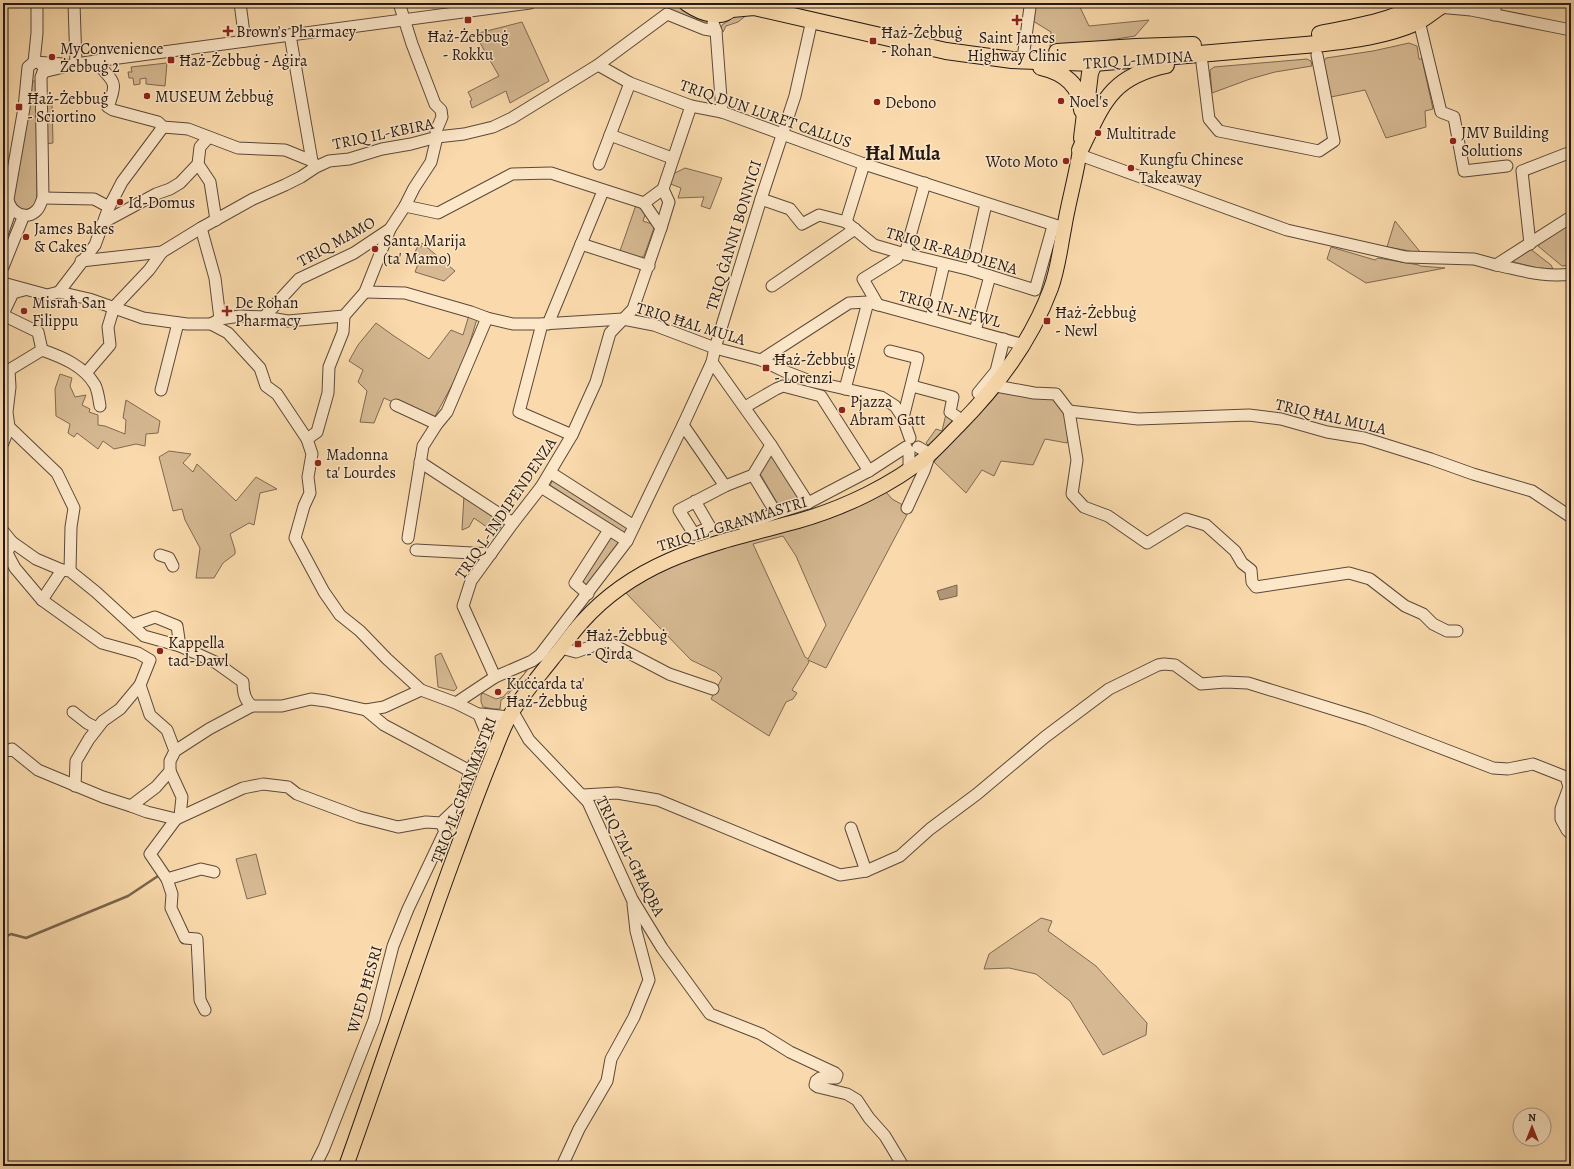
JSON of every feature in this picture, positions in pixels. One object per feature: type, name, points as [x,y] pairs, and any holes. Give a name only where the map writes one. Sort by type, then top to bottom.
[{"type":"highway","name":"TRIQ L-IMDINA","points":[[687,3],[695,9],[715,14],[731,8],[754,7],[946,51],[1018,56],[1094,65],[1149,53],[1203,44],[1317,34],[1354,27],[1384,20],[1421,3]]},
{"type":"highway","name":"TRIQ L-IMDINA","points":[[782,3],[931,38],[974,45],[1018,56],[1063,53],[1149,53],[1344,41],[1375,35],[1413,23],[1442,5]]},
{"type":"highway","points":[[1080,153],[1101,107],[1116,87],[1130,78],[1150,69],[1170,65],[1317,55],[1357,50],[1385,40],[1413,23]]},
{"type":"highway","points":[[1080,153],[1087,93],[1094,65],[1101,58],[1113,54],[1203,44]]},
{"type":"highway","points":[[1080,153],[1093,109],[1105,89],[1111,81],[1123,71],[1138,64],[1149,53]]},
{"type":"highway","points":[[1018,56],[1055,70],[1067,78],[1079,93],[1082,104],[1080,153]]},
{"type":"main road","name":"TRIQ IL-GRANMASTRI","points":[[346,1166],[395,1029],[420,950],[483,778],[511,715],[583,620],[600,604],[631,580],[657,565],[678,556],[727,540],[823,513],[863,496],[909,469],[915,447],[963,421],[996,386],[1024,345],[1040,313],[1052,284],[1060,253],[1059,227],[1080,153]]},
{"type":"street","points":[[11,209],[18,214],[24,215],[34,213],[38,209],[43,198],[37,3]]},
{"type":"street","points":[[74,3],[76,64]]},
{"type":"street","points":[[240,3],[245,40]]},
{"type":"street","name":"TRIQ MAMO","points":[[344,316],[364,292],[390,229],[431,162],[437,137],[436,131],[442,117],[441,110],[436,104],[403,20],[399,3]]},
{"type":"street","points":[[3,232],[11,209],[8,199],[8,167],[24,108],[28,67],[40,69],[219,46],[245,40],[530,3]]},
{"type":"street","points":[[1018,56],[1030,7],[1028,3]]},
{"type":"street","points":[[1494,15],[1496,3]]},
{"type":"street","points":[[1442,5],[1469,6],[1494,15],[1567,29],[1571,19]]},
{"type":"street","points":[[716,31],[720,22],[731,8]]},
{"type":"street","points":[[709,13],[716,31],[722,112]]},
{"type":"street","name":"TRIQ IL-KBIRA","points":[[81,261],[162,252],[253,199],[302,177],[314,164],[348,159],[382,149],[411,144],[437,137],[464,134],[493,127],[512,118],[598,65],[667,14],[704,29],[716,31]]},
{"type":"street","name":"TRIQ ĠANNI BONNICI","points":[[456,703],[495,677],[532,661],[540,655],[627,541],[712,362],[761,199],[795,96],[812,20]]},
{"type":"street","points":[[1413,23],[1441,112],[1454,117],[1464,171],[1507,166]]},
{"type":"street","points":[[290,35],[314,164]]},
{"type":"street","points":[[1202,63],[1209,119],[1219,131],[1319,151],[1334,141],[1317,55]]},
{"type":"street","points":[[96,61],[114,84],[115,90],[108,107],[158,122],[163,127],[188,129],[208,138],[216,138],[238,148],[285,150],[314,164]]},
{"type":"street","name":"TRIQ DUN LURET CALLUS","points":[[598,65],[630,83],[691,106],[722,112],[864,164],[1059,227]]},
{"type":"street","points":[[599,164],[630,83]]},
{"type":"street","points":[[644,203],[663,189],[672,158],[691,106]]},
{"type":"street","points":[[58,292],[95,245],[109,207],[122,182],[163,127]]},
{"type":"street","points":[[610,135],[672,158]]},
{"type":"street","points":[[104,222],[156,194],[180,184],[198,164],[200,147],[208,138]]},
{"type":"street","points":[[1530,244],[1522,171],[1571,152]]},
{"type":"street","points":[[1080,153],[1287,230],[1406,257],[1474,259],[1545,275],[1560,276],[1571,274]]},
{"type":"street","points":[[198,164],[210,182],[216,220]]},
{"type":"street","points":[[846,222],[864,164]]},
{"type":"street","points":[[405,206],[438,214],[512,174],[551,173],[644,203],[661,228]]},
{"type":"street","points":[[846,389],[873,303],[863,279],[901,256],[925,183]]},
{"type":"street","name":"TRIQ L-INDIPENDENZA","points":[[495,677],[463,606],[471,581],[551,473],[572,435],[596,382],[610,333],[633,309],[649,266],[669,202],[663,189]]},
{"type":"street","points":[[572,435],[519,412],[545,324],[581,244],[603,190]]},
{"type":"street","points":[[43,198],[94,199],[109,207]]},
{"type":"street","name":"TRIQ IR-RADDIENA","points":[[761,199],[790,209],[802,224],[819,215],[846,222],[874,245],[901,256],[971,270],[1035,290],[1059,227]]},
{"type":"street","points":[[971,270],[986,204]]},
{"type":"street","points":[[3,267],[24,215]]},
{"type":"street","points":[[1496,265],[1571,217]]},
{"type":"street","points":[[201,228],[216,278],[215,322]]},
{"type":"street","name":"TRIQ MAMO","points":[[264,317],[299,279],[354,253],[390,229]]},
{"type":"street","points":[[772,286],[855,230]]},
{"type":"street","points":[[581,244],[649,266]]},
{"type":"street","points":[[86,373],[110,345],[108,327],[114,307],[150,270],[162,252]]},
{"type":"street","points":[[931,319],[944,264]]},
{"type":"street","points":[[975,331],[990,276]]},
{"type":"street","points":[[3,284],[47,295],[58,292],[89,299],[143,318],[178,323],[215,322],[240,316],[264,317],[288,321],[344,316],[343,332],[329,367],[328,393],[317,432],[307,439]]},
{"type":"street","points":[[3,287],[11,297]]},
{"type":"street","points":[[24,290],[13,293],[3,314],[38,332],[42,350]]},
{"type":"street","name":"TRIQ ĦAL MULA","points":[[364,292],[405,293],[487,318],[513,324],[545,324],[622,319],[654,325],[715,348],[761,360],[810,381],[881,397],[895,406],[903,418],[915,447],[909,469]]},
{"type":"street","name":"TRIQ IN-NEWL","points":[[761,360],[849,303],[873,303],[1024,345]]},
{"type":"street","points":[[408,538],[423,446],[446,412],[487,318]]},
{"type":"street","points":[[215,322],[228,333],[260,368],[266,386],[277,394],[307,439],[312,454],[308,477],[310,492],[304,506],[295,538],[324,592],[340,615],[360,631],[421,690],[456,703],[478,714],[503,731]]},
{"type":"street","points":[[161,390],[178,323]]},
{"type":"street","points":[[978,393],[996,371],[1004,339]]},
{"type":"street","points":[[42,600],[66,571],[74,508],[57,473],[9,427],[5,410],[10,387],[6,368],[42,350],[60,356],[86,373],[96,387],[100,406]]},
{"type":"street","points":[[890,351],[918,358],[903,418]]},
{"type":"street","points":[[712,362],[771,445],[808,503]]},
{"type":"street","points":[[745,407],[783,386],[821,396],[869,471]]},
{"type":"street","points":[[912,386],[953,397],[950,412],[963,421]]},
{"type":"street","points":[[996,386],[1034,393],[1056,394],[1069,411],[1077,460],[1072,494],[1084,506],[1108,516],[1148,543],[1186,519],[1206,525],[1235,551],[1242,563],[1251,570],[1252,582],[1256,587],[1349,572],[1370,579],[1405,606],[1423,614],[1434,624],[1447,631],[1457,631]]},
{"type":"street","points":[[396,405],[437,424]]},
{"type":"street","name":"TRIQ ĦAL MULA","points":[[1069,411],[1138,419],[1249,415],[1281,420],[1327,432],[1364,438],[1473,474],[1532,491],[1571,517]]},
{"type":"street","points":[[683,425],[725,486]]},
{"type":"street","points":[[3,442],[9,427]]},
{"type":"street","points":[[699,500],[725,486],[753,475],[771,445]]},
{"type":"street","points":[[744,526],[776,513],[808,503],[915,447],[924,471],[907,508]]},
{"type":"street","points":[[420,462],[513,523]]},
{"type":"street","points":[[551,473],[634,526]]},
{"type":"street","points":[[753,475],[776,513]]},
{"type":"street","points":[[541,487],[627,541]]},
{"type":"street","points":[[588,594],[575,583],[609,530]]},
{"type":"street","points":[[3,532],[12,542],[36,559],[66,571],[96,592],[144,636],[180,646],[215,662],[243,682],[243,690],[248,703],[252,706]]},
{"type":"street","points":[[12,542],[7,553],[16,568],[42,600],[102,643],[138,653],[150,660],[140,685],[120,709],[103,721],[89,739],[76,761],[75,786]]},
{"type":"street","points":[[416,550],[491,554]]},
{"type":"street","points":[[160,555],[169,558],[173,566]]},
{"type":"street","points":[[132,625],[155,617],[177,626],[180,646]]},
{"type":"street","points":[[138,653],[144,636]]},
{"type":"street","points":[[561,648],[576,652],[606,641],[669,674],[713,689]]},
{"type":"street","points":[[585,799],[617,793],[658,800],[840,875],[866,871],[900,856],[930,829],[977,794],[1046,737],[1109,688],[1158,665],[1164,664],[1175,666],[1201,684],[1225,682],[1248,683],[1368,720],[1493,768],[1508,769],[1533,764],[1566,777],[1569,787],[1561,809],[1561,819],[1571,834]]},
{"type":"street","points":[[140,685],[150,715],[167,730],[175,752]]},
{"type":"street","points":[[205,1010],[200,1000],[197,939],[185,938],[172,908],[172,894],[167,879],[150,854],[178,817],[182,797],[170,771],[170,761],[175,752],[208,729],[252,706],[282,706],[311,699],[366,710],[384,707],[421,690]]},
{"type":"street","points":[[366,710],[384,725],[470,771]]},
{"type":"street","points":[[73,712],[87,723],[97,728]]},
{"type":"street","points":[[478,714],[511,715]]},
{"type":"street","points":[[3,752],[12,749],[38,770],[102,797],[147,812],[178,817],[243,788],[263,784],[288,787],[297,794],[359,817],[398,827],[426,822],[441,823],[461,804],[470,771],[485,742],[486,732],[478,714]]},
{"type":"street","name":"TRIQ TAL-GĦAQBA","points":[[511,715],[530,740],[585,799],[632,899],[662,948],[710,1014],[761,1034],[790,1052],[835,1073],[837,1075],[836,1078],[820,1078],[816,1081],[815,1085],[847,1094],[857,1100],[869,1118],[885,1136],[903,1166]]},
{"type":"street","points":[[131,806],[156,787],[170,771]]},
{"type":"street","name":"WIED ĦESRI","points":[[315,1166],[327,1142],[374,1020],[393,946],[408,909],[445,831],[441,823]]},
{"type":"street","points":[[850,828],[866,871]]},
{"type":"street","points":[[167,879],[201,869],[214,872]]},
{"type":"street","points":[[562,1166],[579,1129],[607,1081],[611,1059],[634,1017],[649,980],[636,931],[632,899]]},
{"type":"shaded area","points":[[666,3],[680,3],[708,19],[709,25],[666,10]]},
{"type":"shaded area","points":[[1034,3],[1078,3],[1089,26],[1149,20],[1135,36],[1066,47],[1050,47],[1051,32],[1033,21]]},
{"type":"shaded area","points":[[738,14],[748,14],[738,22],[726,26],[723,32],[721,29],[722,25]]},
{"type":"shaded area","points":[[522,22],[549,81],[510,103],[506,91],[472,108],[470,101],[472,100],[468,92],[499,76],[475,34]]},
{"type":"shaded area","points":[[1409,43],[1417,46],[1419,59],[1422,59],[1433,109],[1425,111],[1426,127],[1386,138],[1365,90],[1331,97],[1323,63],[1326,58],[1373,51]]},
{"type":"shaded area","points":[[1307,59],[1311,61],[1312,66],[1275,72],[1250,79],[1212,93],[1210,70],[1214,67]]},
{"type":"shaded area","points":[[167,63],[165,86],[146,84],[146,78],[140,79],[140,84],[134,85],[133,78],[129,78],[128,72],[132,72],[131,67]]},
{"type":"shaded area","points":[[30,81],[37,81],[37,201],[28,212],[11,205]]},
{"type":"shaded area","points":[[52,104],[53,143],[45,144],[44,105]]},
{"type":"shaded area","points":[[685,168],[722,178],[710,209],[701,206],[704,197],[678,198],[681,188],[668,183],[671,175]]},
{"type":"shaded area","points":[[636,205],[643,207],[646,212],[643,221],[655,225],[644,256],[640,258],[620,251]]},
{"type":"shaded area","points":[[1395,221],[1421,253],[1387,247]]},
{"type":"shaded area","points":[[1571,222],[1571,265],[1562,266],[1538,246],[1540,241]]},
{"type":"shaded area","points":[[422,243],[455,271],[444,281],[415,272],[418,264],[411,260],[418,246],[421,247]]},
{"type":"shaded area","points":[[1331,247],[1375,260],[1378,258],[1420,266],[1445,268],[1366,283],[1327,259]]},
{"type":"shaded area","points":[[1529,248],[1551,265],[1553,269],[1537,268],[1514,262],[1513,258]]},
{"type":"shaded area","points":[[469,315],[477,319],[463,365],[433,420],[384,398],[374,423],[360,422],[367,391],[358,382],[363,370],[349,361],[358,345],[376,323],[429,359],[451,330],[463,335]]},
{"type":"shaded area","points":[[60,374],[72,378],[70,386],[75,397],[86,395],[82,405],[90,409],[89,412],[98,415],[98,425],[105,426],[125,434],[126,420],[123,418],[126,400],[160,421],[158,433],[146,434],[145,446],[136,444],[114,449],[103,441],[98,449],[77,433],[74,437],[68,433],[70,424],[56,416],[55,389]]},
{"type":"shaded area","points":[[1000,391],[1051,396],[1066,413],[1072,438],[1068,439],[1067,443],[1045,439],[1033,465],[1001,461],[994,476],[982,470],[966,493],[934,462],[950,443]]},
{"type":"shaded area","points":[[946,414],[954,422],[953,425],[929,446],[926,443],[936,429],[942,431]]},
{"type":"shaded area","points":[[169,451],[191,454],[183,463],[193,472],[197,464],[236,501],[256,477],[277,489],[260,493],[254,525],[249,523],[230,534],[235,554],[223,563],[214,578],[196,578],[200,548],[185,520],[182,509],[173,511],[159,457]]},
{"type":"shaded area","points":[[771,454],[799,497],[779,506],[759,472]]},
{"type":"shaded area","points":[[553,480],[628,527],[624,533],[550,485]]},
{"type":"shaded area","points":[[886,492],[892,499],[910,509],[826,668],[808,660],[809,662],[792,690],[797,693],[793,699],[786,702],[769,736],[711,699],[722,678],[716,672],[691,660],[624,591],[672,564]],"holes":[[[783,536],[796,556],[826,625],[808,659],[805,657],[753,544]]]},
{"type":"shaded area","points":[[464,495],[501,521],[501,527],[498,531],[493,527],[491,530],[474,518],[469,527],[462,530]]},
{"type":"shaded area","points":[[611,534],[620,540],[588,587],[579,581]]},
{"type":"shaded area","points":[[957,585],[957,596],[940,600],[937,591]]},
{"type":"shaded area","points":[[441,653],[457,688],[454,691],[438,687],[435,656]]},
{"type":"shaded area","points":[[526,668],[529,668],[506,697],[501,700],[500,709],[483,707],[481,695],[483,693],[496,699],[503,697],[525,673]]},
{"type":"shaded area","points":[[256,854],[266,894],[247,899],[236,859]]},
{"type":"shaded area","points":[[1041,918],[1052,921],[1048,931],[1096,966],[1147,1023],[1146,1035],[1103,1055],[1070,1001],[1036,974],[1009,968],[984,969],[989,954]]},
{"type":"waterway","points":[[3,938],[11,934],[26,938],[128,896],[158,876]]},
{"type":"place","name":"Ħaż-Żebbuġ - Rokku","points":[[468,20]]},
{"type":"place","name":"Saint James Highway Clinic","points":[[1017,20]]},
{"type":"place","name":"Brown’s Pharmacy","points":[[228,31]]},
{"type":"place","name":"Ħaż-Żebbuġ - Rohan","points":[[873,41]]},
{"type":"place","name":"MyConvenience Żebbuġ 2","points":[[52,57]]},
{"type":"place","name":"Ħaż-Żebbuġ - Aġira","points":[[171,60]]},
{"type":"place","name":"MUSEUM Żebbuġ","points":[[147,96]]},
{"type":"place","name":"Noel's","points":[[1061,101]]},
{"type":"place","name":"Debono","points":[[877,102]]},
{"type":"place","name":"Ħaż-Żebbuġ - Sciortino","points":[[19,107]]},
{"type":"place","name":"Multitrade","points":[[1098,133]]},
{"type":"place","name":"JMV Building Solutions","points":[[1453,141]]},
{"type":"place","name":"Woto Moto","points":[[1066,161]]},
{"type":"place","name":"Kungfu Chinese Takeaway","points":[[1131,168]]},
{"type":"place","name":"Id-Domus","points":[[120,202]]},
{"type":"place","name":"James Bakes & Cakes","points":[[26,237]]},
{"type":"place","name":"Santa Marija (ta' Mamo)","points":[[375,249]]},
{"type":"place","name":"Misraħ San Filippu","points":[[24,311]]},
{"type":"place","name":"De Rohan Pharmacy","points":[[227,311]]},
{"type":"place","name":"Ħaż-Żebbuġ - Newl","points":[[1047,321]]},
{"type":"place","name":"Ħaż-Żebbuġ - Lorenzi","points":[[766,368]]},
{"type":"place","name":"Pjazza Abram Gatt","points":[[842,410]]},
{"type":"place","name":"Madonna ta' Lourdes","points":[[318,463]]},
{"type":"place","name":"Ħaż-Żebbuġ - Qirda","points":[[578,644]]},
{"type":"place","name":"Kappella tad-Dawl","points":[[160,651]]},
{"type":"place","name":"Kuċċarda ta' Ħaż-Żebbuġ","points":[[498,692]]},
{"type":"district","name":"Ħal Mula","points":[[903,153]]}]
